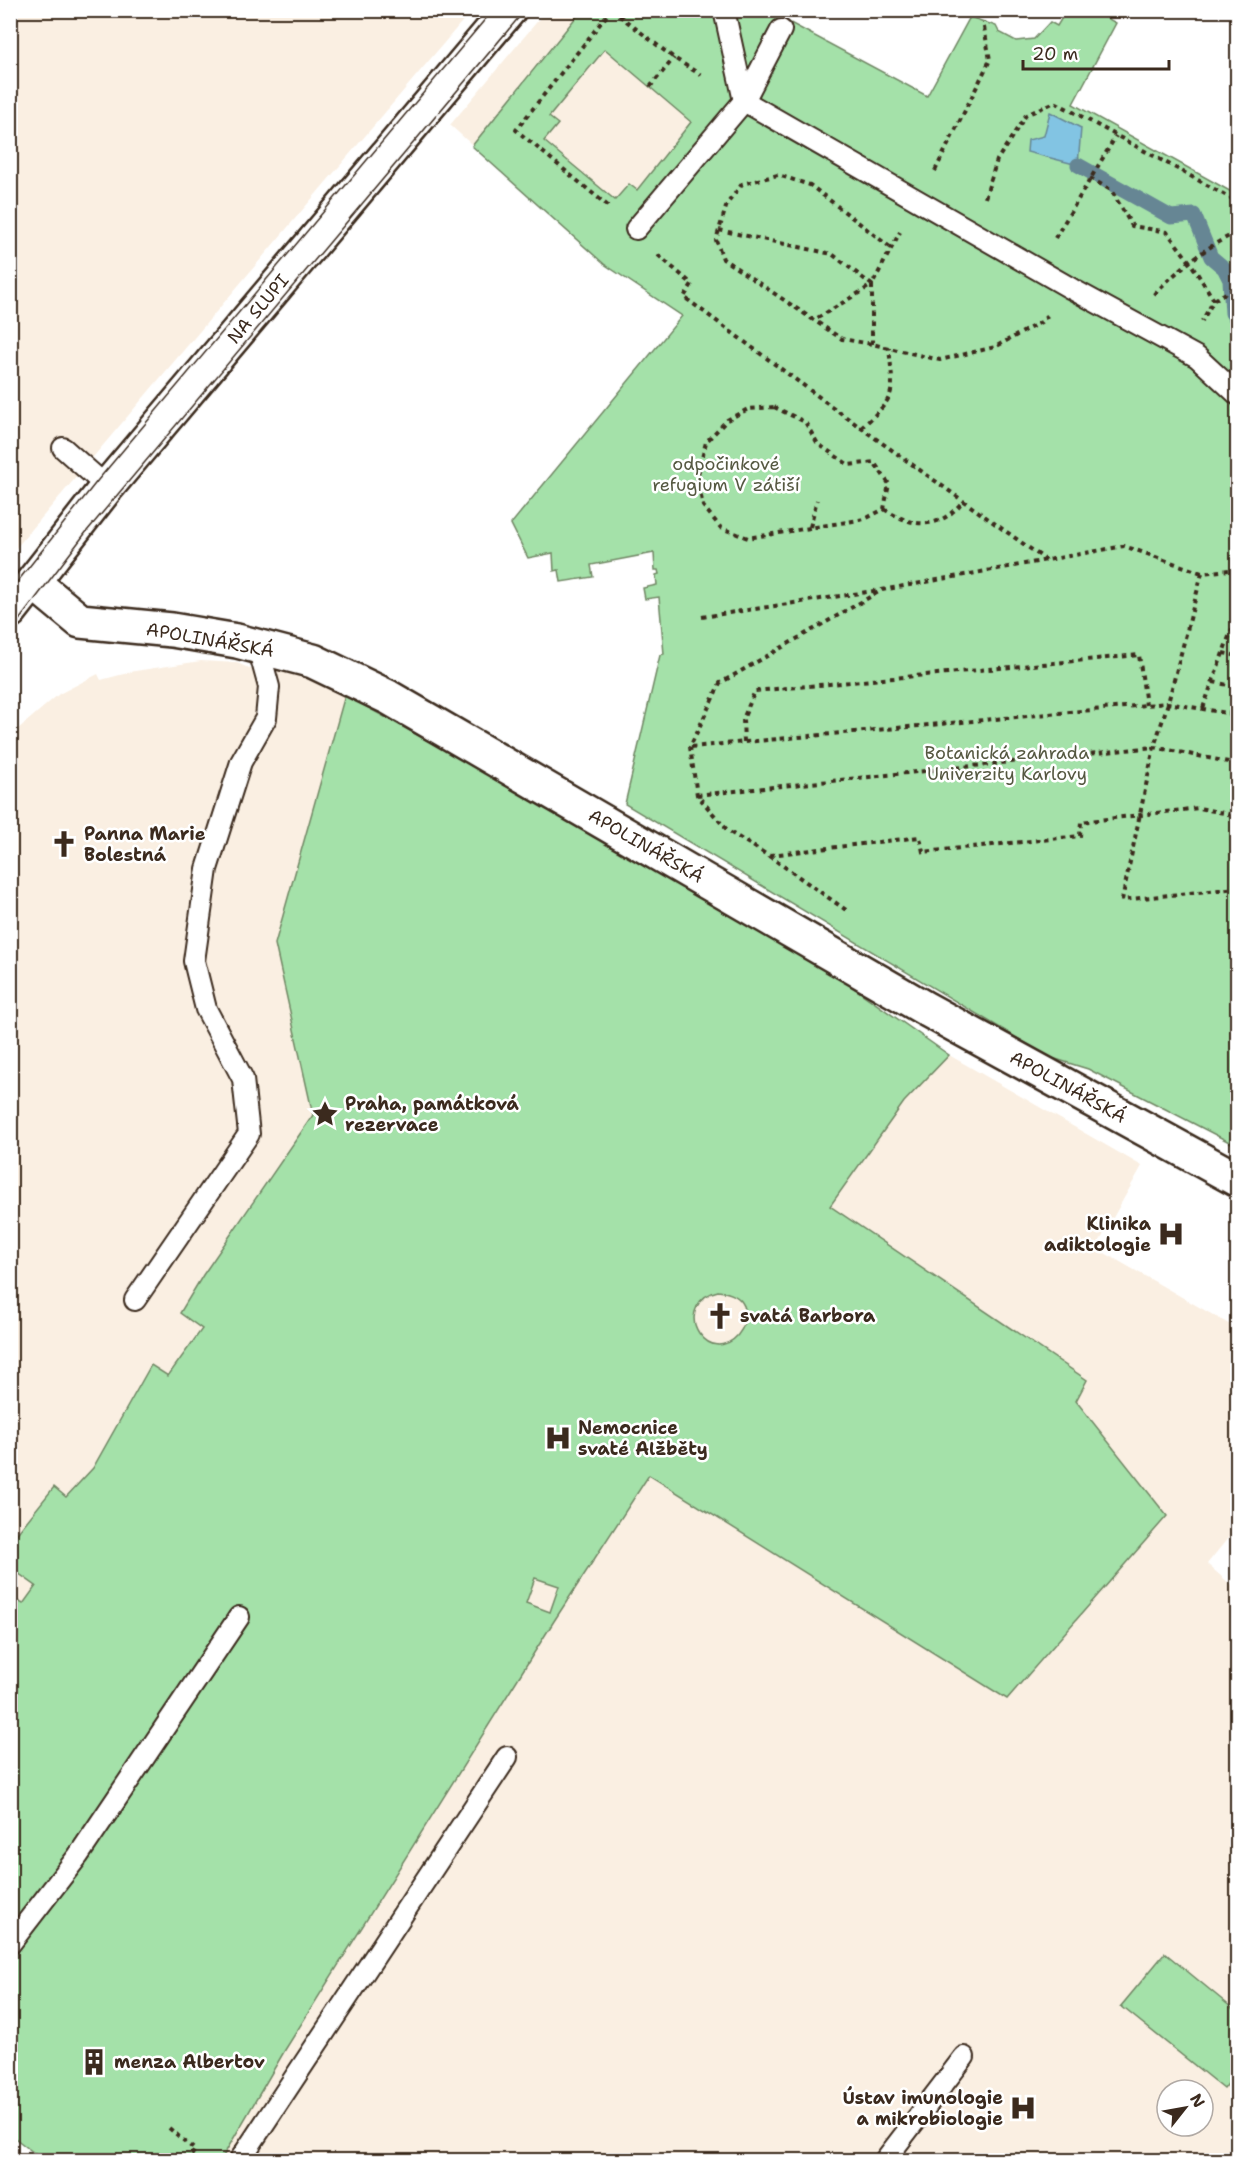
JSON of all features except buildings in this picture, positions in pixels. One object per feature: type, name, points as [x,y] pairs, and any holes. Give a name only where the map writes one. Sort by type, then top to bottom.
[{"type":"street","name":"NA SLUPI","points":[[10,611],[108,487],[509,10]]},
{"type":"street","name":"APOLINÁŘSKÁ","points":[[33,582],[80,621],[172,630],[237,641],[313,661],[387,697],[926,1009],[1238,1180]]},
{"type":"lane","points":[[724,10],[744,101],[1072,289],[1197,357],[1238,395]]},
{"type":"lane","points":[[636,229],[744,101],[781,30]]},
{"type":"lane","points":[[63,448],[108,487]]},
{"type":"lane","points":[[135,1299],[249,1134],[243,1079],[206,1009],[194,961],[207,869],[241,762],[266,718],[269,687],[258,647]]},
{"type":"lane","points":[[10,1944],[78,1856],[239,1617]]},
{"type":"lane","points":[[240,2160],[507,1757]]},
{"type":"lane","points":[[885,2160],[964,2057]]},
{"type":"path","points":[[636,229],[516,130],[612,10],[674,58],[744,101]]},
{"type":"path","points":[[920,201],[990,60],[983,22]]},
{"type":"path","points":[[650,87],[674,58]]},
{"type":"path","points":[[974,232],[998,160],[1026,115],[1055,102],[1238,202]]},
{"type":"path","points":[[1037,268],[1116,136]]},
{"type":"path","points":[[890,247],[810,185],[778,175],[742,184],[727,204],[716,240],[723,259],[842,339],[940,360],[996,347],[1041,322],[1072,289]]},
{"type":"path","points":[[1090,178],[1111,190],[1132,226],[1167,232],[1190,262],[1214,300]]},
{"type":"path","points":[[872,344],[872,285],[902,228]]},
{"type":"path","points":[[719,230],[832,254],[872,285]]},
{"type":"path","points":[[1128,319],[1179,270],[1225,238],[1238,232]]},
{"type":"path","points":[[650,248],[692,284],[684,297],[861,428],[1046,560]]},
{"type":"path","points":[[814,320],[872,285]]},
{"type":"path","points":[[1185,350],[1214,300],[1238,286]]},
{"type":"path","points":[[861,428],[887,404],[893,387],[889,348]]},
{"type":"path","points":[[774,407],[805,422],[818,444],[849,465],[874,462],[889,484],[884,509],[865,519],[748,538],[721,528],[703,506],[697,478],[706,442],[727,420],[748,409],[774,407]]},
{"type":"path","points":[[810,527],[817,500]]},
{"type":"path","points":[[884,509],[901,520],[933,524],[953,513],[963,501]]},
{"type":"path","points":[[702,616],[882,590],[1124,546],[1202,573],[1238,569]]},
{"type":"path","points":[[1202,573],[1154,747],[1122,900],[1238,888]]},
{"type":"path","points":[[854,916],[769,856],[728,831],[697,795],[690,747],[720,683],[882,590]]},
{"type":"path","points":[[1203,708],[1231,631],[1238,632]]},
{"type":"path","points":[[1223,653],[1238,656]]},
{"type":"path","points":[[744,742],[743,719],[755,692],[1127,656],[1139,655],[1146,705]]},
{"type":"path","points":[[1213,682],[1238,687]]},
{"type":"path","points":[[690,747],[1168,703],[1238,715]]},
{"type":"path","points":[[697,795],[1154,747],[1238,764]]},
{"type":"path","points":[[769,856],[920,837],[923,852],[1080,836],[1081,822],[1199,808],[1238,816]]},
{"type":"path","points":[[169,2128],[195,2150],[188,2160]]},
{"type":"shaded area","points":[[11,11],[471,11],[11,554]]},
{"type":"shaded area","points":[[546,11],[657,11],[763,103],[683,316],[604,264],[450,125]]},
{"type":"shaded area","name":"Nemocnice svaté Alžběty","points":[[201,661],[237,663],[253,670],[287,665],[669,874],[811,958],[949,1055],[1142,1166],[1096,1248],[1234,1327],[1237,1321],[1237,1527],[1207,1564],[1237,1590],[1237,2160],[43,2160],[11,2135],[11,735],[59,694],[98,674],[101,680],[135,671]]},
{"type":"green space","name":"Botanická zahrada Univerzity Karlovy","points":[[581,11],[768,11],[927,96],[970,17],[996,26],[999,32],[1016,41],[1034,39],[1050,22],[1057,26],[1066,11],[1094,11],[1116,23],[1073,104],[1237,195],[1237,1146],[1088,1069],[1049,1057],[625,804],[660,655],[664,654],[659,597],[645,599],[643,588],[657,585],[656,575],[659,574],[658,570],[655,570],[654,553],[591,565],[593,577],[561,582],[559,570],[554,571],[553,553],[528,558],[511,524],[682,316],[604,264],[472,146]],"holes":[[[605,49],[691,122],[637,190],[629,184],[615,200],[544,141],[558,124],[549,117]]]},
{"type":"green space","name":"Nemocnice svaté Alžběty","points":[[345,695],[669,874],[811,958],[949,1055],[904,1102],[830,1206],[1087,1380],[1076,1401],[1167,1516],[1007,1699],[649,1475],[554,1621],[285,2050],[221,2160],[43,2160],[11,2135],[10,1596],[23,1604],[36,1586],[11,1568],[11,1541],[54,1487],[66,1497],[93,1468],[151,1365],[168,1376],[202,1329],[180,1313],[203,1275],[313,1115],[275,944]],"holes":[[[718,1291],[735,1296],[744,1306],[746,1318],[742,1330],[722,1345],[711,1343],[699,1333],[694,1319],[700,1301]],[[535,1578],[559,1586],[550,1612],[526,1603]]]},
{"type":"green space","points":[[1165,1953],[1237,2012],[1237,2072],[1224,2089],[1215,2082],[1215,2078],[1210,2078],[1121,2006]]},
{"type":"water","points":[[1050,112],[1081,128],[1078,165],[1027,152],[1028,140],[1044,136]]},
{"type":"waterway","points":[[1078,165],[1171,217],[1194,215],[1211,257],[1224,268],[1230,280],[1232,313],[1238,320]]},
{"type":"tram line","points":[[10,591],[98,480],[493,10]]},
{"type":"tram line","points":[[10,632],[87,531],[525,10]]},
{"type":"place","name":"Panna Marie Bolestná","points":[[64,844]]},
{"type":"place","name":"Praha, památková rezervace","points":[[325,1114]]},
{"type":"place","name":"Klinika adiktologie","points":[[1171,1234]]},
{"type":"place","name":"svatá Barbora","points":[[720,1316]]},
{"type":"place","name":"Nemocnice svaté Alžběty","points":[[558,1438]]},
{"type":"place","name":"menza Albertov","points":[[94,2062]]},
{"type":"place","name":"Ústav imunologie a mikrobiologie","points":[[1023,2108]]},
{"type":"park label","name":"odpočinkové refugium V zátiší","points":[[726,474]]}]
